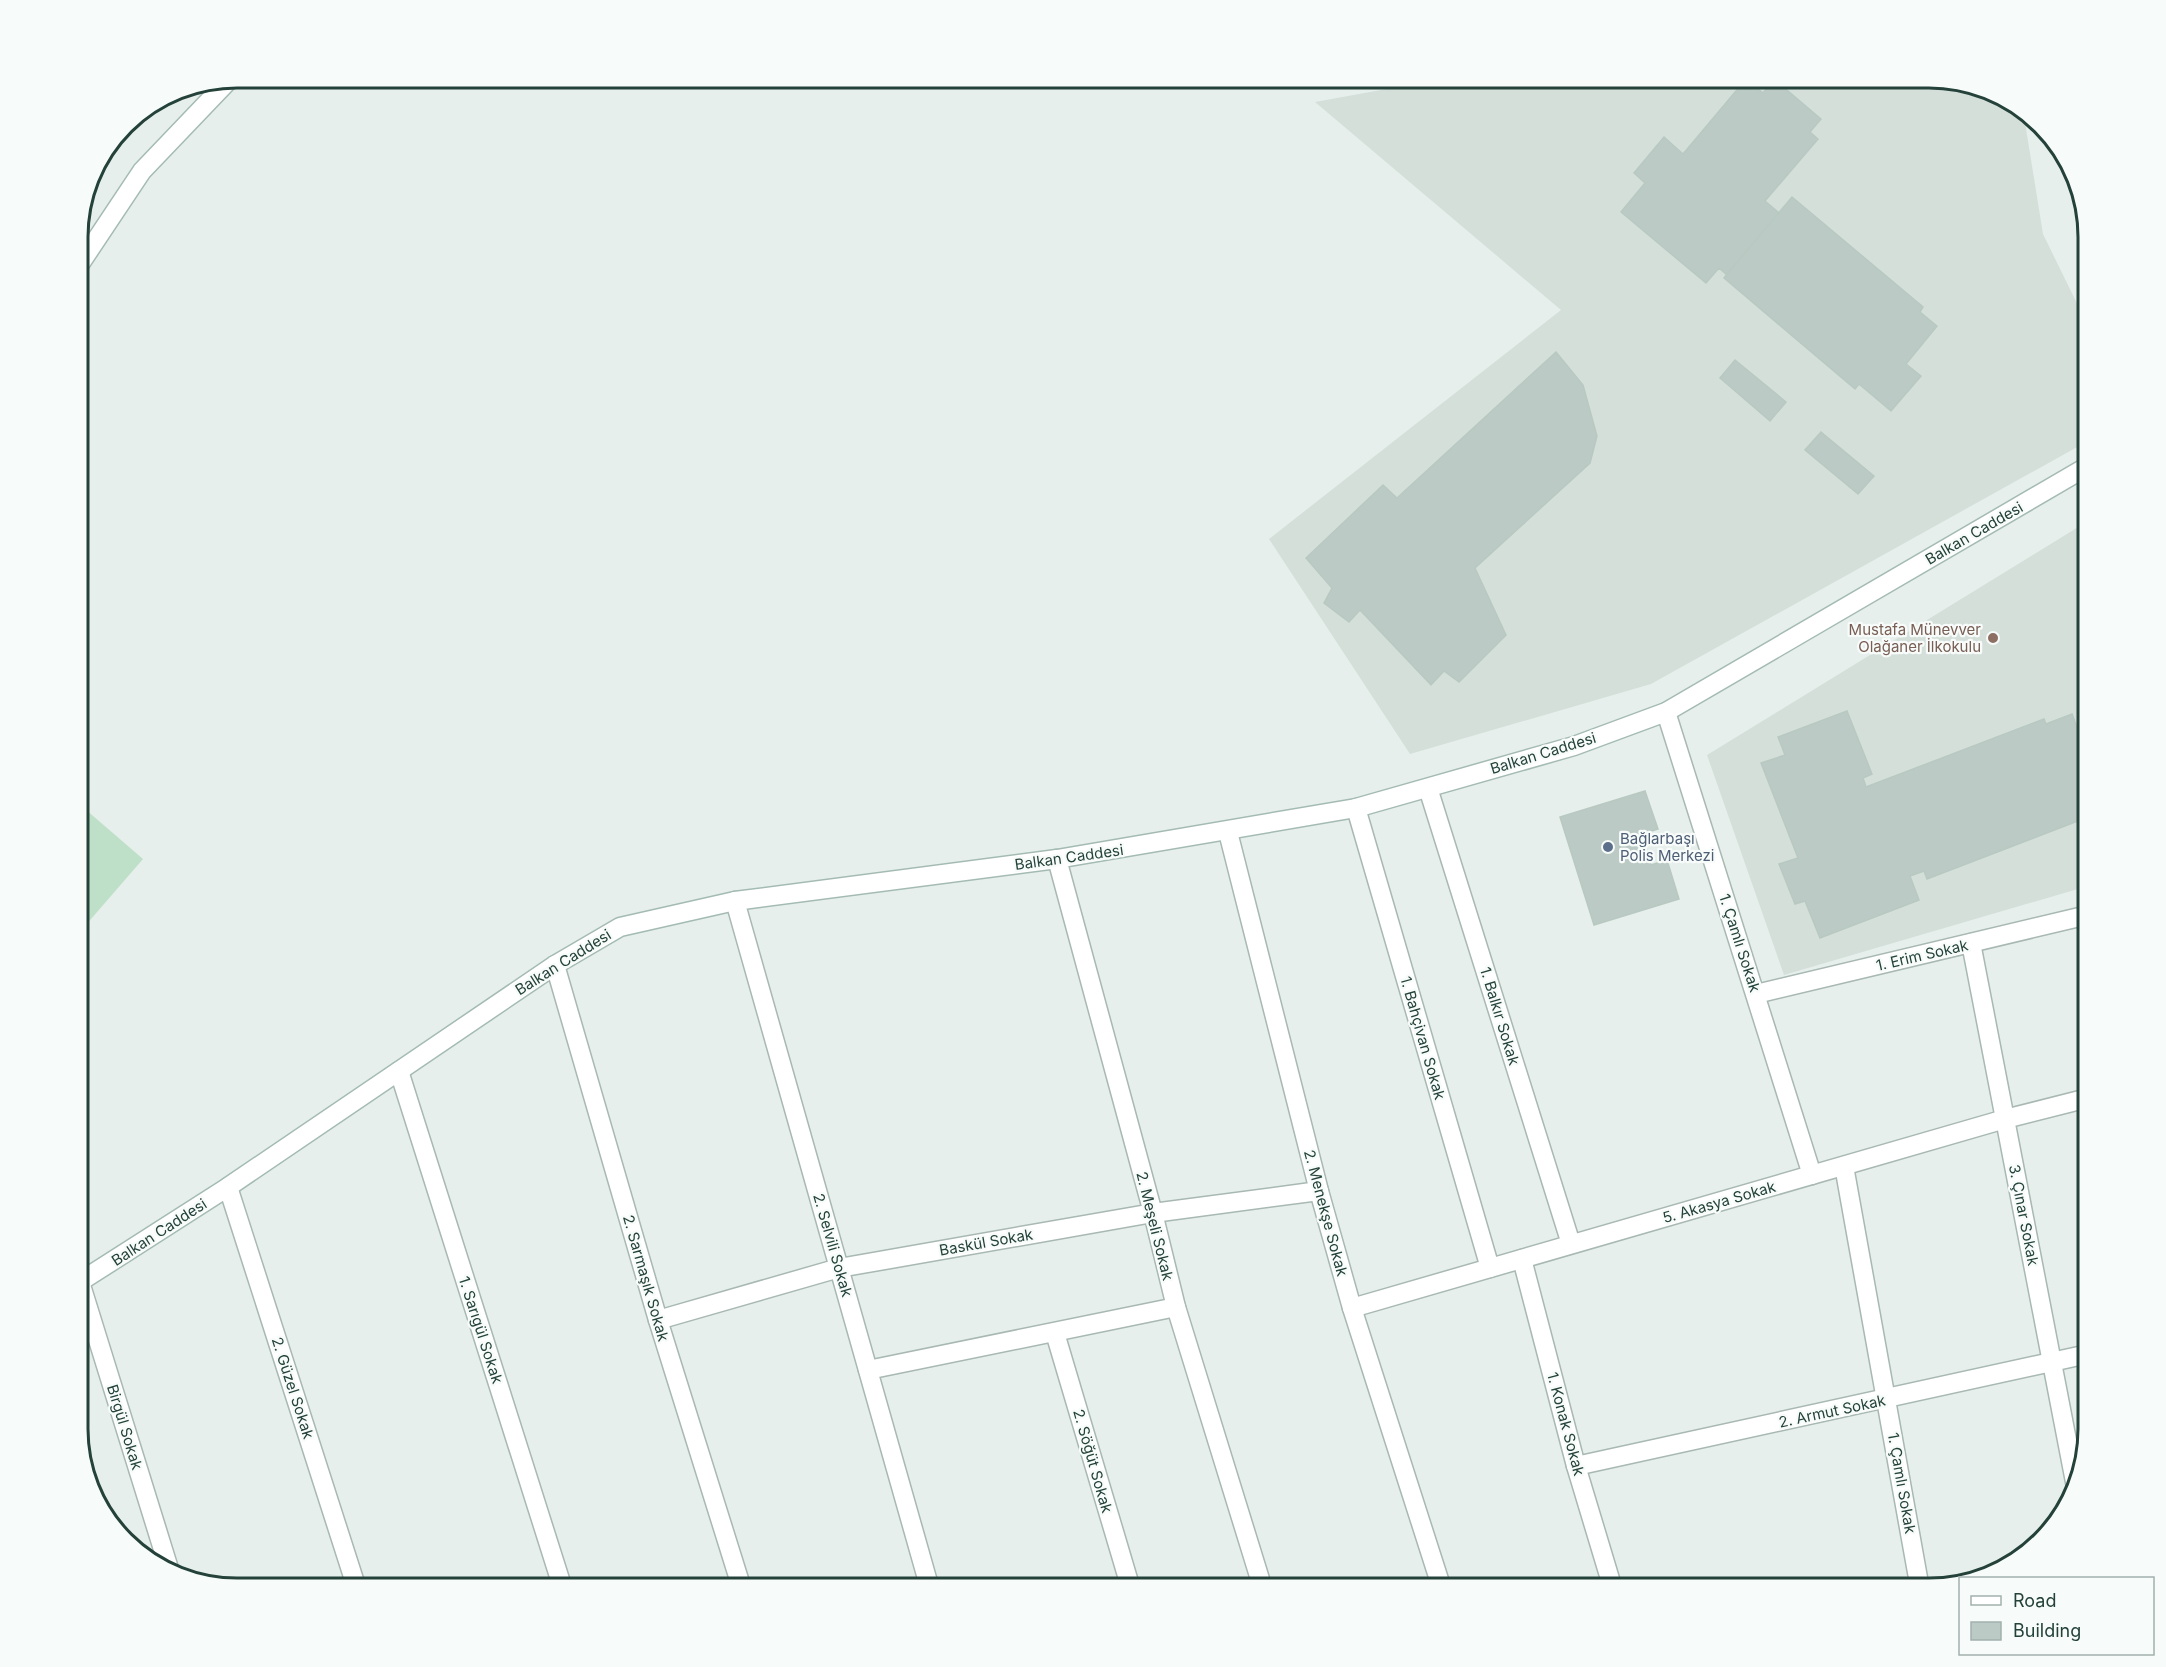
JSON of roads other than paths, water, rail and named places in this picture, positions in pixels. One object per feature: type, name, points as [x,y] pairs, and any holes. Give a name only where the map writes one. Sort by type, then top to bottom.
[{"type":"street","points":[[89,250],[142,171],[220,90]]},
{"type":"street","name":"Balkan Caddesi","points":[[89,1277],[228,1187],[555,965],[620,927],[735,901],[1058,859],[1228,832],[1356,808],[1574,746],[1666,712],[2078,472]]},
{"type":"street","name":"1. Çamlı Sokak","points":[[1666,712],[1812,1175]]},
{"type":"street","name":"1. Balkır Sokak","points":[[1428,788],[1571,1244]]},
{"type":"street","name":"1. Bahçivan Sokak","points":[[1356,808],[1490,1268]]},
{"type":"street","name":"2. Menekşe Sokak","points":[[1228,832],[1319,1191],[1352,1308],[1438,1578]]},
{"type":"street","name":"2. Meşeli Sokak","points":[[1058,859],[1176,1307],[1260,1578]]},
{"type":"street","name":"2. Selvili Sokak","points":[[735,901],[927,1578]]},
{"type":"street","name":"1. Erim Sokak","points":[[1756,994],[2078,917]]},
{"type":"street","name":"3. Çınar Sokak","points":[[1971,943],[2072,1468]]},
{"type":"street","name":"2. Sarmaşık Sokak","points":[[555,965],[658,1320],[739,1578]]},
{"type":"street","name":"1. Sarıgül Sokak","points":[[399,1071],[560,1578]]},
{"type":"street","name":"5. Akasya Sokak","points":[[1352,1308],[2005,1119],[2078,1101]]},
{"type":"street","name":"1. Çamlı Sokak","points":[[1844,1166],[1918,1578]]},
{"type":"street","name":"2. Güzel Sokak","points":[[228,1187],[353,1578]]},
{"type":"street","name":"Baskül Sokak","points":[[658,1320],[839,1268],[1153,1213],[1319,1191]]},
{"type":"street","name":"1. Konak Sokak","points":[[1522,1259],[1576,1466],[1610,1578]]},
{"type":"street","points":[[868,1370],[1176,1307]]},
{"type":"street","name":"Birgül Sokak","points":[[89,1315],[166,1561]]},
{"type":"street","name":"2. Söğüt Sokak","points":[[1055,1333],[1128,1578]]},
{"type":"street","name":"2. Armut Sokak","points":[[1576,1466],[2078,1357]]},
{"type":"place","name":"Mustafa Münevver Olağaner İlkokulu","points":[[1993,638]]},
{"type":"place","name":"Bağlarbaşı Polis Merkezi","points":[[1608,847]]}]
